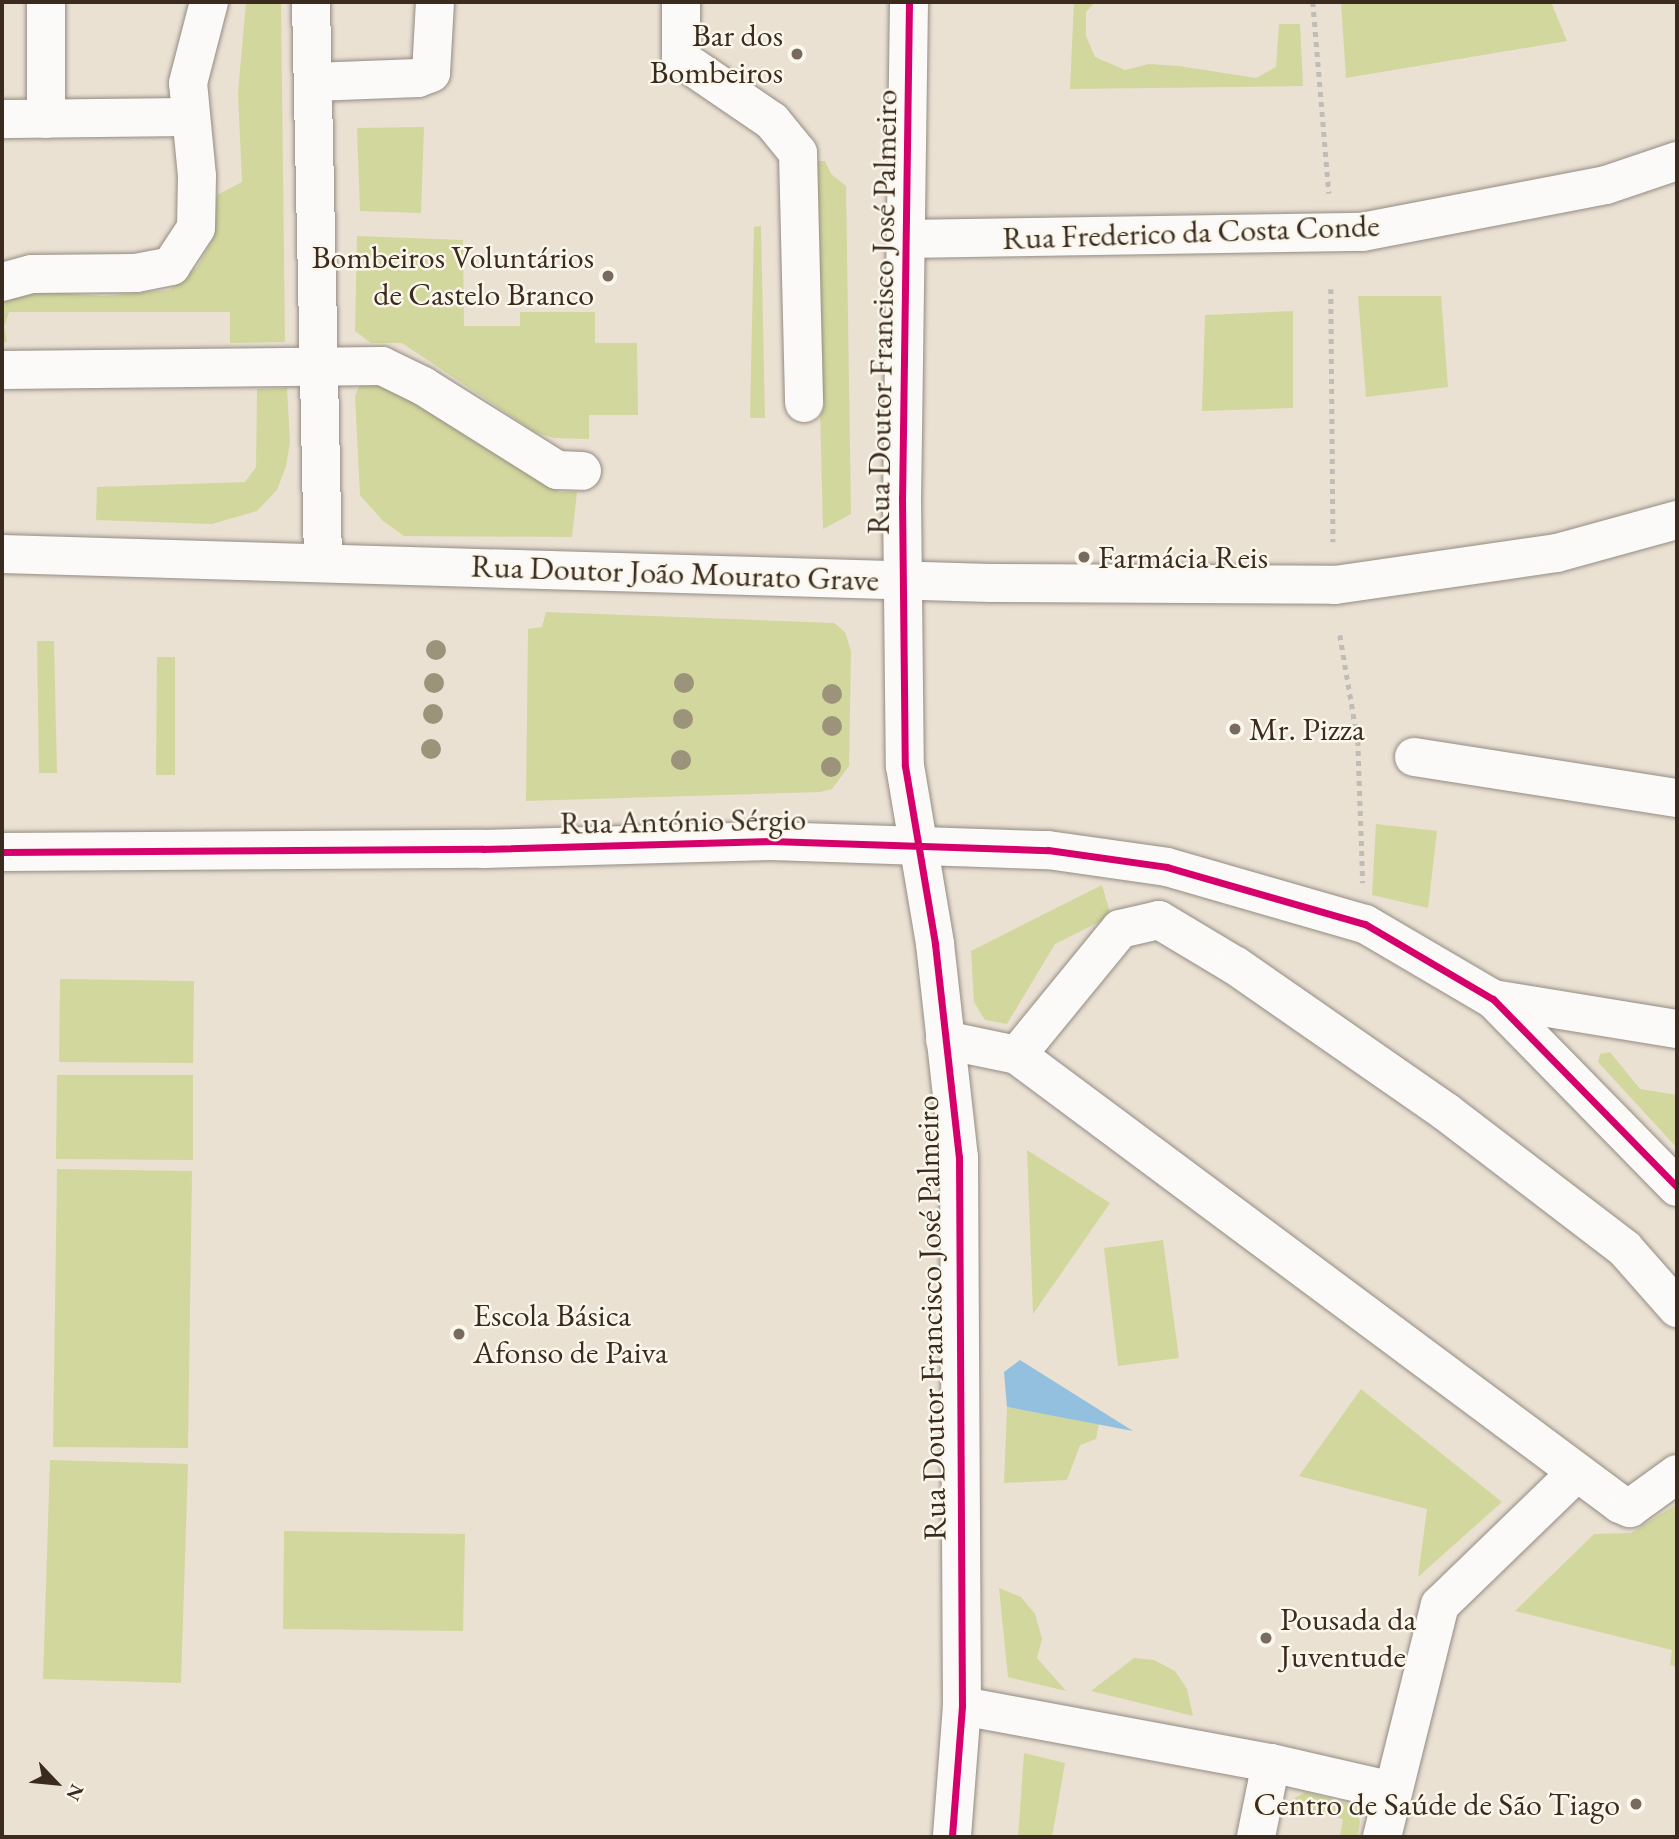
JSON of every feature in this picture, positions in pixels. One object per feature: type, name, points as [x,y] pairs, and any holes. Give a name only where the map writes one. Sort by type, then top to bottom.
[{"type":"street","points":[[46,2],[46,119]]},
{"type":"street","points":[[2,282],[32,274],[136,273],[171,266],[196,228],[188,83],[209,2]]},
{"type":"street","points":[[311,2],[323,561]]},
{"type":"street","points":[[313,82],[418,78],[430,74],[435,2]]},
{"type":"street","points":[[681,2],[681,59],[772,121],[798,153],[804,403]]},
{"type":"street","name":"Rua Doutor Francisco José Palmeiro","points":[[909,2],[905,766],[921,846],[958,1157],[962,1706],[952,1837]]},
{"type":"street","points":[[2,119],[191,117]]},
{"type":"street","name":"Rua Frederico da Costa Conde","points":[[907,239],[1362,232],[1606,185],[1677,161]]},
{"type":"street","points":[[2,370],[382,366],[423,386],[556,470],[582,471]]},
{"type":"street","name":"Rua Doutor João Mourato Grave","points":[[2,554],[323,561],[905,580],[1335,585],[1557,553],[1677,520]]},
{"type":"street","points":[[1414,757],[1677,798]]},
{"type":"street","name":"Rua António Sérgio","points":[[2,852],[483,849],[771,841],[1048,850],[1205,877],[1365,924],[1493,999],[1677,1186]]},
{"type":"street","points":[[1017,1055],[1119,929],[1159,920],[1236,966],[1446,1112],[1625,1249],[1677,1308]]},
{"type":"street","points":[[1493,999],[1677,1029]]},
{"type":"street","points":[[946,1040],[1017,1055],[1576,1473],[1630,1507],[1677,1474]]},
{"type":"street","points":[[1381,1837],[1440,1605],[1576,1473]]},
{"type":"street","points":[[962,1706],[1271,1763],[1393,1791]]},
{"type":"street","points":[[1256,1837],[1271,1763]]},
{"type":"path","points":[[1313,2],[1329,201]]},
{"type":"path","points":[[1331,289],[1333,542]]},
{"type":"path","points":[[1340,635],[1358,741],[1364,898]]},
{"type":"green space","points":[[246,2],[281,2],[285,342],[230,343],[230,312],[9,312],[4,327],[7,342],[2,343],[2,297],[27,291],[103,296],[170,290],[198,266],[212,240],[217,195],[242,182],[238,93]]},
{"type":"green space","points":[[1074,2],[1095,2],[1086,12],[1086,36],[1095,57],[1125,70],[1149,64],[1256,78],[1276,67],[1279,24],[1300,24],[1303,86],[1070,89]]},
{"type":"green space","points":[[1341,2],[1551,2],[1567,41],[1346,78]]},
{"type":"green space","points":[[424,127],[421,213],[360,211],[357,128]]},
{"type":"green space","points":[[814,161],[825,161],[831,174],[846,186],[851,514],[823,529]]},
{"type":"green space","points":[[761,226],[765,418],[750,418],[754,227]]},
{"type":"green space","points":[[357,236],[463,240],[464,326],[520,326],[520,312],[595,312],[595,343],[637,343],[638,415],[589,415],[589,439],[553,438],[535,432],[402,343],[371,343],[355,331]]},
{"type":"green space","points":[[1358,296],[1441,296],[1448,387],[1366,397]]},
{"type":"green space","points":[[1293,311],[1293,408],[1202,411],[1205,315]]},
{"type":"green space","points":[[361,382],[383,382],[540,482],[560,492],[577,492],[572,537],[404,536],[383,521],[360,495],[355,396]]},
{"type":"green space","points":[[287,388],[290,442],[286,466],[277,490],[257,511],[212,524],[96,520],[97,487],[245,482],[256,467],[257,389]]},
{"type":"green space","points":[[546,612],[834,623],[845,632],[851,651],[849,766],[832,789],[820,792],[526,801],[528,629],[542,627]]},
{"type":"green space","points":[[37,641],[54,641],[57,773],[39,773]]},
{"type":"green space","points":[[157,657],[175,657],[175,775],[156,775]]},
{"type":"green space","points":[[1376,824],[1437,831],[1428,908],[1372,895]]},
{"type":"green space","points":[[1102,885],[1111,916],[1055,944],[1007,1024],[985,1020],[974,1002],[971,951]]},
{"type":"green space","points":[[60,979],[194,981],[193,1063],[59,1062]]},
{"type":"green space","points":[[1610,1052],[1640,1089],[1677,1095],[1677,1148],[1598,1062],[1600,1054]]},
{"type":"green space","points":[[57,1075],[193,1075],[193,1160],[56,1159]]},
{"type":"green space","points":[[1027,1150],[1110,1203],[1033,1314]]},
{"type":"green space","points":[[57,1169],[192,1171],[188,1448],[53,1447]]},
{"type":"green space","points":[[1163,1240],[1179,1358],[1118,1366],[1104,1248]]},
{"type":"green space","points":[[1361,1389],[1502,1502],[1418,1577],[1427,1509],[1299,1476]]},
{"type":"green space","points":[[1007,1407],[1099,1424],[1096,1439],[1080,1445],[1067,1480],[1004,1483]]},
{"type":"green space","points":[[50,1460],[188,1464],[181,1683],[43,1679]]},
{"type":"green space","points":[[1677,1504],[1677,1667],[1670,1665],[1672,1650],[1515,1611],[1594,1534],[1631,1533]]},
{"type":"green space","points":[[284,1531],[465,1534],[463,1631],[283,1629]]},
{"type":"green space","points":[[999,1588],[1021,1597],[1035,1614],[1042,1639],[1037,1658],[1066,1691],[1008,1677]]},
{"type":"green space","points":[[1134,1658],[1154,1660],[1175,1671],[1187,1689],[1193,1716],[1091,1691]]},
{"type":"green space","points":[[1024,1753],[1065,1763],[1052,1837],[1018,1837]]},
{"type":"green space","points":[[1306,1792],[1357,1806],[1360,1823],[1357,1837],[1340,1837],[1343,1819],[1306,1810],[1304,1817],[1286,1813],[1291,1800]]},
{"type":"water","points":[[1020,1360],[1133,1431],[1007,1407],[1004,1372]]},
{"type":"cycle path","points":[[909,2],[902,497],[905,766],[935,944],[959,1157],[962,1706],[952,1837]]},
{"type":"cycle path","points":[[2,852],[483,849],[771,841],[1048,850],[1167,867],[1365,924],[1493,999],[1677,1187]]},
{"type":"place","name":"Bar dos Bombeiros","points":[[797,54]]},
{"type":"place","name":"Bombeiros Voluntários de Castelo Branco","points":[[608,276]]},
{"type":"place","name":"Farmácia Reis","points":[[1084,557]]},
{"type":"place","name":"Mr. Pizza","points":[[1235,729]]},
{"type":"place","name":"Escola Básica Afonso de Paiva","points":[[459,1334]]},
{"type":"place","name":"Pousada da Juventude","points":[[1266,1638]]},
{"type":"place","name":"Centro de Saúde de São Tiago","points":[[1636,1804]]}]
